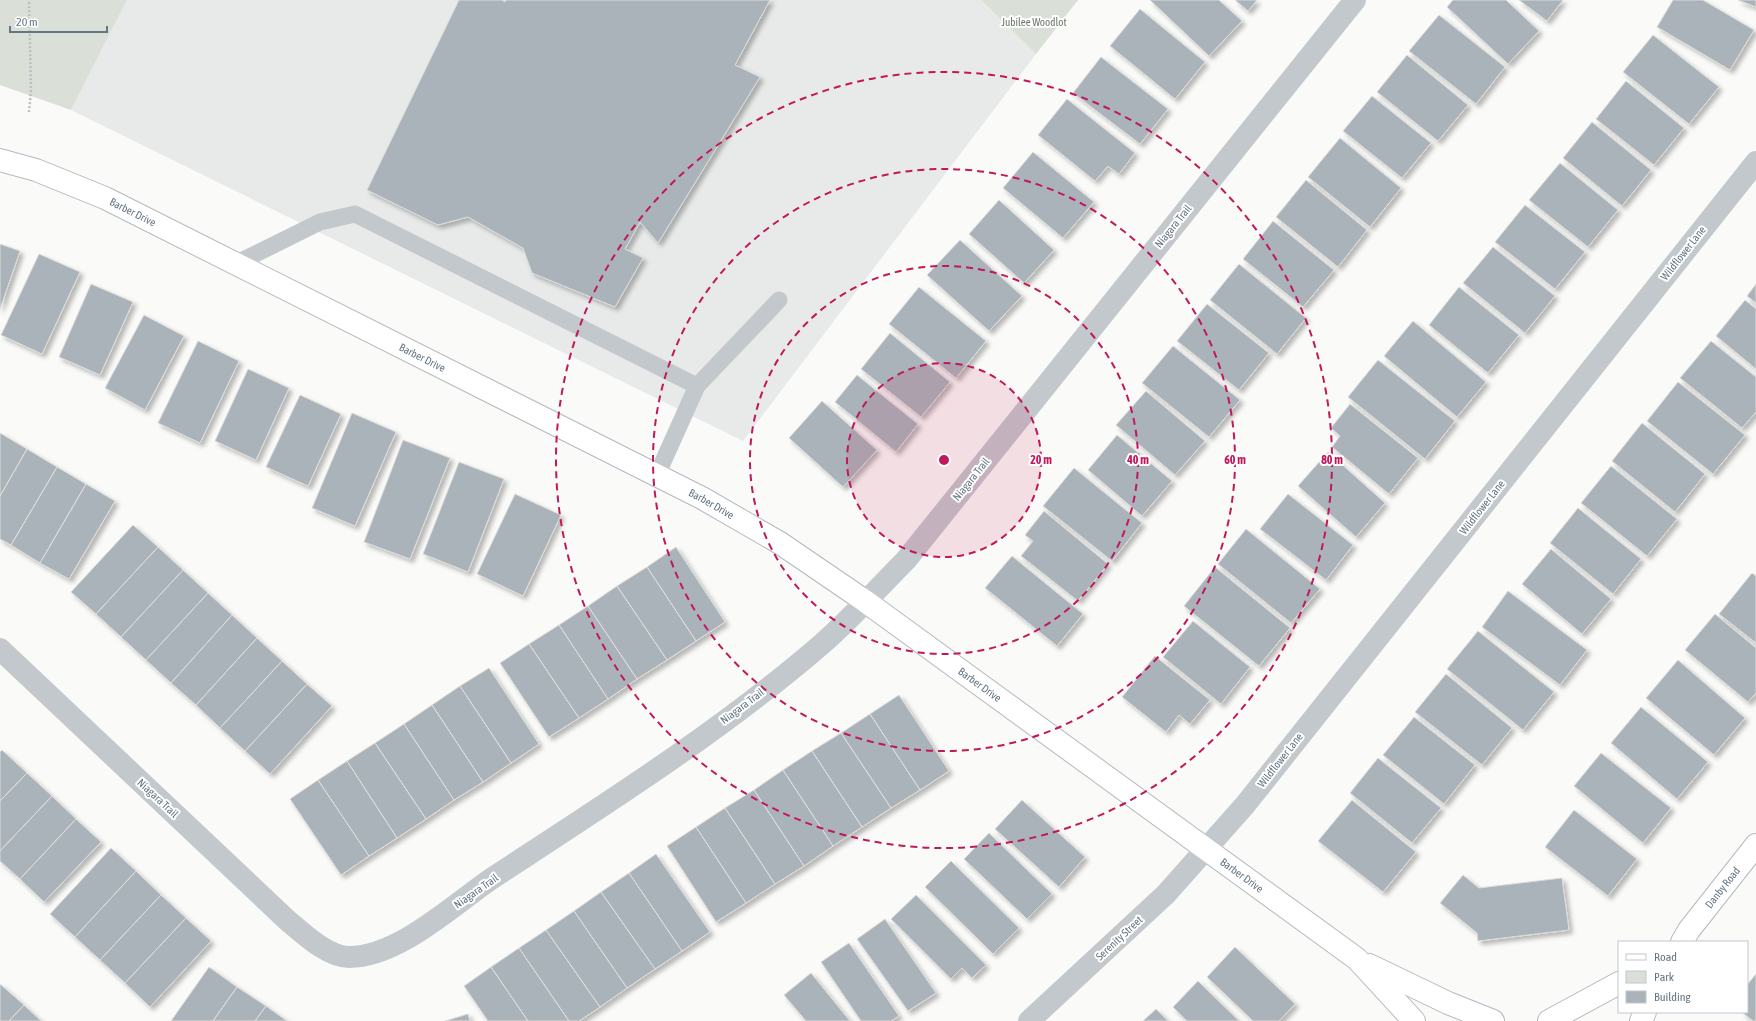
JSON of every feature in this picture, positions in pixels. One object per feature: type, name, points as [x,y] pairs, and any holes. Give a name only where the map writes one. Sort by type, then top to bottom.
[{"type":"street","name":"Niagara Trail","points":[[0,648],[288,920],[320,947],[347,957],[375,953],[404,941],[490,881],[630,788],[750,701],[822,644],[906,560],[1355,0]]},
{"type":"street","name":"Barber Drive","points":[[0,160],[36,170],[77,186],[702,498],[780,543],[864,601],[1357,959],[1448,1003],[1493,1021]]},
{"type":"street","name":"Wildflower Lane","points":[[1205,850],[1250,798],[1756,162]]},
{"type":"street","name":"Danby Road","points":[[1682,938],[1756,845]]},
{"type":"street","name":"Serenity Street","points":[[1030,1021],[1166,894],[1205,850]]},
{"type":"street","name":"Barber Drive","points":[[1357,959],[1414,1021]]},
{"type":"street","points":[[1549,1021],[1618,984]]},
{"type":"lane","points":[[235,264],[320,222],[355,214],[697,386]]},
{"type":"lane","points":[[657,475],[697,386],[779,300]]},
{"type":"path","points":[[29,0],[31,91],[29,112]]},
{"type":"shaded area","points":[[127,0],[981,0],[1036,54],[743,441],[71,110]]},
{"type":"green space","points":[[0,0],[127,0],[71,110],[0,85]]},
{"type":"green space","name":"Jubilee Woodlot","points":[[981,0],[1078,0],[1036,54]]},
{"type":"building","points":[[459,0],[502,0],[505,2],[506,0],[770,0],[735,65],[760,77],[658,243],[640,222],[625,249],[643,258],[615,307],[532,273],[523,248],[468,217],[438,225],[367,190]]},
{"type":"building","points":[[1150,0],[1219,0],[1242,21],[1209,56]]},
{"type":"building","points":[[1235,0],[1257,0],[1248,11]]},
{"type":"building","points":[[1453,0],[1506,0],[1539,31],[1508,64],[1447,7]]},
{"type":"building","points":[[1519,0],[1563,0],[1547,21]]},
{"type":"building","points":[[1673,0],[1703,0],[1754,30],[1730,70],[1657,27]]},
{"type":"building","points":[[1738,0],[1756,0],[1756,7]]},
{"type":"building","points":[[1140,9],[1205,62],[1175,99],[1110,46]]},
{"type":"building","points":[[1439,15],[1505,67],[1476,104],[1409,51]]},
{"type":"building","points":[[1653,35],[1719,87],[1689,124],[1623,72]]},
{"type":"building","points":[[1407,55],[1468,105],[1438,141],[1377,92]]},
{"type":"building","points":[[1101,57],[1168,109],[1140,144],[1073,93]]},
{"type":"building","points":[[1626,81],[1684,128],[1654,165],[1596,119]]},
{"type":"building","points":[[1372,96],[1431,143],[1402,178],[1343,131]]},
{"type":"building","points":[[1067,99],[1135,153],[1119,174],[1108,166],[1095,181],[1038,135]]},
{"type":"building","points":[[1592,122],[1651,170],[1622,206],[1563,158]]},
{"type":"building","points":[[1340,138],[1401,188],[1370,227],[1308,177]]},
{"type":"building","points":[[1033,152],[1094,202],[1063,238],[1003,188]]},
{"type":"building","points":[[1560,163],[1618,210],[1588,247],[1529,200]]},
{"type":"building","points":[[1306,180],[1367,230],[1338,267],[1276,217]]},
{"type":"building","points":[[999,200],[1054,250],[1024,283],[969,234]]},
{"type":"building","points":[[1525,205],[1585,252],[1555,289],[1495,242]]},
{"type":"building","points":[[1273,221],[1334,270],[1303,307],[1243,259]]},
{"type":"building","points":[[960,240],[1022,296],[989,331],[927,275]]},
{"type":"building","points":[[0,244],[20,251],[0,309]]},
{"type":"building","points":[[1493,247],[1555,296],[1525,333],[1463,283]]},
{"type":"building","points":[[39,254],[80,272],[42,354],[1,335]]},
{"type":"building","points":[[1239,264],[1306,318],[1277,354],[1210,300]]},
{"type":"building","points":[[91,284],[133,302],[100,375],[59,357]]},
{"type":"building","points":[[1756,284],[1756,303],[1747,296]]},
{"type":"building","points":[[919,287],[986,341],[956,378],[889,324]]},
{"type":"building","points":[[1459,287],[1519,335],[1488,373],[1429,325]]},
{"type":"building","points":[[1745,300],[1756,309],[1756,369],[1716,336]]},
{"type":"building","points":[[1207,304],[1269,353],[1239,390],[1177,341]]},
{"type":"building","points":[[144,315],[184,336],[145,410],[105,388]]},
{"type":"building","points":[[1413,321],[1486,382],[1457,417],[1384,356]]},
{"type":"building","points":[[890,333],[950,382],[921,417],[861,369]]},
{"type":"building","points":[[198,341],[239,361],[200,443],[158,423]]},
{"type":"building","points":[[1711,341],[1756,377],[1756,412],[1742,428],[1680,378]]},
{"type":"building","points":[[1173,346],[1240,400],[1209,437],[1142,383]]},
{"type":"building","points":[[1378,360],[1455,421],[1425,459],[1348,397]]},
{"type":"building","points":[[248,369],[289,388],[256,460],[215,441]]},
{"type":"building","points":[[857,375],[918,424],[896,452],[835,402]]},
{"type":"building","points":[[1678,382],[1745,435],[1713,474],[1647,421]]},
{"type":"building","points":[[1146,391],[1205,441],[1175,475],[1116,425]]},
{"type":"building","points":[[300,395],[341,414],[308,486],[266,467]]},
{"type":"building","points":[[822,401],[877,450],[843,487],[789,438]]},
{"type":"building","points":[[1350,404],[1418,458],[1389,494],[1332,447],[1340,436],[1331,428]]},
{"type":"building","points":[[352,413],[396,432],[355,526],[312,508]]},
{"type":"building","points":[[1642,423],[1705,474],[1675,512],[1612,461]]},
{"type":"building","points":[[0,433],[27,449],[0,496]]},
{"type":"building","points":[[1117,435],[1172,481],[1142,516],[1088,470]]},
{"type":"building","points":[[403,440],[450,458],[410,559],[364,542]]},
{"type":"building","points":[[27,449],[57,467],[11,545],[0,539],[0,496]]},
{"type":"building","points":[[1328,452],[1385,503],[1356,537],[1298,486]]},
{"type":"building","points":[[459,462],[504,479],[468,572],[423,554]]},
{"type":"building","points":[[1611,466],[1677,519],[1647,556],[1581,503]]},
{"type":"building","points":[[57,467],[86,484],[40,563],[11,545]]},
{"type":"building","points":[[1074,468],[1142,523],[1112,561],[1043,506]]},
{"type":"building","points":[[86,484],[115,501],[69,579],[40,563]]},
{"type":"building","points":[[515,494],[561,515],[523,596],[477,574]]},
{"type":"building","points":[[1288,494],[1353,545],[1326,580],[1260,529]]},
{"type":"building","points":[[1578,508],[1641,559],[1613,594],[1550,543]]},
{"type":"building","points":[[1044,511],[1108,564],[1078,601],[1021,556],[1033,541],[1025,535]]},
{"type":"building","points":[[133,525],[158,547],[96,614],[71,592]]},
{"type":"building","points":[[1246,529],[1320,589],[1291,623],[1218,564]]},
{"type":"building","points":[[158,547],[183,570],[121,637],[96,614]]},
{"type":"building","points":[[676,547],[725,622],[696,641],[647,567]]},
{"type":"building","points":[[1551,549],[1611,599],[1582,634],[1522,584]]},
{"type":"building","points":[[1012,556],[1083,614],[1057,646],[985,588]]},
{"type":"building","points":[[647,567],[696,641],[667,660],[617,586]]},
{"type":"building","points":[[1215,567],[1290,628],[1259,666],[1184,606]]},
{"type":"building","points":[[183,570],[208,593],[146,660],[121,637]]},
{"type":"building","points":[[1752,573],[1756,576],[1756,643],[1719,614]]},
{"type":"building","points":[[617,586],[667,660],[637,679],[588,606]]},
{"type":"building","points":[[1508,591],[1587,650],[1560,685],[1482,627]]},
{"type":"building","points":[[208,593],[232,615],[171,683],[146,660]]},
{"type":"building","points":[[588,606],[637,679],[608,699],[559,625]]},
{"type":"building","points":[[1715,614],[1756,648],[1756,693],[1748,702],[1685,650]]},
{"type":"building","points":[[232,615],[257,638],[196,705],[171,683]]},
{"type":"building","points":[[1193,621],[1250,667],[1221,704],[1163,657]]},
{"type":"building","points":[[559,625],[608,699],[579,718],[529,644]]},
{"type":"building","points":[[1478,631],[1554,692],[1523,730],[1447,669]]},
{"type":"building","points":[[257,638],[282,661],[220,728],[196,705]]},
{"type":"building","points":[[529,644],[579,718],[549,737],[500,663]]},
{"type":"building","points":[[1155,656],[1210,700],[1190,724],[1179,715],[1166,732],[1122,697]]},
{"type":"building","points":[[1678,660],[1745,718],[1714,755],[1646,698]]},
{"type":"building","points":[[282,661],[307,684],[245,751],[220,728]]},
{"type":"building","points":[[489,668],[539,744],[511,763],[460,686]]},
{"type":"building","points":[[1446,674],[1512,728],[1482,765],[1415,712]]},
{"type":"building","points":[[307,684],[332,706],[270,774],[245,751]]},
{"type":"building","points":[[460,686],[511,763],[483,782],[432,705]]},
{"type":"building","points":[[899,695],[949,771],[920,790],[870,714]]},
{"type":"building","points":[[432,705],[483,782],[454,800],[404,724]]},
{"type":"building","points":[[1641,707],[1708,762],[1677,799],[1611,743]]},
{"type":"building","points":[[870,714],[920,790],[891,808],[841,733]]},
{"type":"building","points":[[1414,717],[1475,765],[1444,804],[1383,755]]},
{"type":"building","points":[[404,724],[454,800],[426,819],[375,743]]},
{"type":"building","points":[[841,733],[891,808],[862,827],[812,751]]},
{"type":"building","points":[[375,743],[426,819],[397,838],[347,761]]},
{"type":"building","points":[[2,750],[27,773],[0,801],[0,752]]},
{"type":"building","points":[[812,751],[862,827],[833,846],[783,770]]},
{"type":"building","points":[[1601,753],[1671,808],[1643,843],[1574,786]]},
{"type":"building","points":[[1378,758],[1441,808],[1412,843],[1350,793]]},
{"type":"building","points":[[347,761],[397,838],[369,856],[318,780]]},
{"type":"building","points":[[783,770],[833,846],[804,866],[754,790]]},
{"type":"building","points":[[27,773],[52,796],[0,851],[0,801]]},
{"type":"building","points":[[318,780],[369,856],[341,875],[290,799]]},
{"type":"building","points":[[754,790],[804,866],[775,884],[725,808]]},
{"type":"building","points":[[52,796],[76,819],[20,879],[0,861],[0,851]]},
{"type":"building","points":[[1022,800],[1085,857],[1059,887],[995,829]]},
{"type":"building","points":[[1352,800],[1416,852],[1383,892],[1318,841]]},
{"type":"building","points":[[725,808],[775,884],[746,903],[696,827]]},
{"type":"building","points":[[1574,810],[1637,859],[1608,896],[1545,847]]},
{"type":"building","points":[[76,819],[101,842],[44,902],[20,879]]},
{"type":"building","points":[[696,827],[746,903],[716,922],[667,846]]},
{"type":"building","points":[[989,833],[1052,894],[1027,919],[964,859]]},
{"type":"building","points":[[111,848],[136,871],[75,937],[50,914]]},
{"type":"building","points":[[656,854],[710,932],[682,951],[629,873]]},
{"type":"building","points":[[951,861],[1019,928],[993,954],[925,887]]},
{"type":"building","points":[[136,871],[161,895],[100,960],[75,937]]},
{"type":"building","points":[[629,873],[682,951],[655,969],[601,892]]},
{"type":"building","points":[[1463,875],[1479,888],[1562,878],[1569,930],[1478,941],[1477,933],[1440,903]]},
{"type":"building","points":[[601,892],[655,969],[627,988],[574,911]]},
{"type":"building","points":[[161,895],[186,918],[125,983],[100,960]]},
{"type":"building","points":[[916,895],[986,965],[972,978],[962,968],[951,979],[891,919]]},
{"type":"building","points":[[574,911],[627,988],[600,1007],[546,930]]},
{"type":"building","points":[[186,918],[211,941],[150,1007],[125,983]]},
{"type":"building","points":[[885,919],[936,993],[908,1011],[857,939]]},
{"type":"building","points":[[546,930],[600,1007],[579,1021],[569,1021],[519,948]]},
{"type":"building","points":[[849,943],[899,1016],[891,1021],[861,1021],[821,962]]},
{"type":"building","points":[[1235,947],[1295,1004],[1279,1021],[1253,1021],[1207,977]]},
{"type":"building","points":[[519,948],[569,1021],[528,1021],[491,967]]},
{"type":"building","points":[[209,967],[237,987],[213,1021],[171,1021]]},
{"type":"building","points":[[491,967],[528,1021],[488,1021],[464,986]]},
{"type":"building","points":[[811,973],[850,1021],[806,1021],[784,995]]},
{"type":"building","points":[[1756,974],[1756,1021],[1753,1021],[1743,1013],[1748,1013],[1748,984]]},
{"type":"building","points":[[1198,981],[1239,1021],[1187,1021],[1173,1007]]},
{"type":"building","points":[[0,984],[24,1005],[9,1021],[0,1021]]},
{"type":"building","points":[[237,987],[266,1006],[255,1021],[213,1021]]},
{"type":"building","points":[[24,1005],[41,1021],[9,1021]]},
{"type":"building","points":[[266,1006],[287,1021],[255,1021]]},
{"type":"building","points":[[1156,1009],[1168,1021],[1143,1021]]},
{"type":"building","points":[[468,1014],[470,1021],[445,1021]]}]
